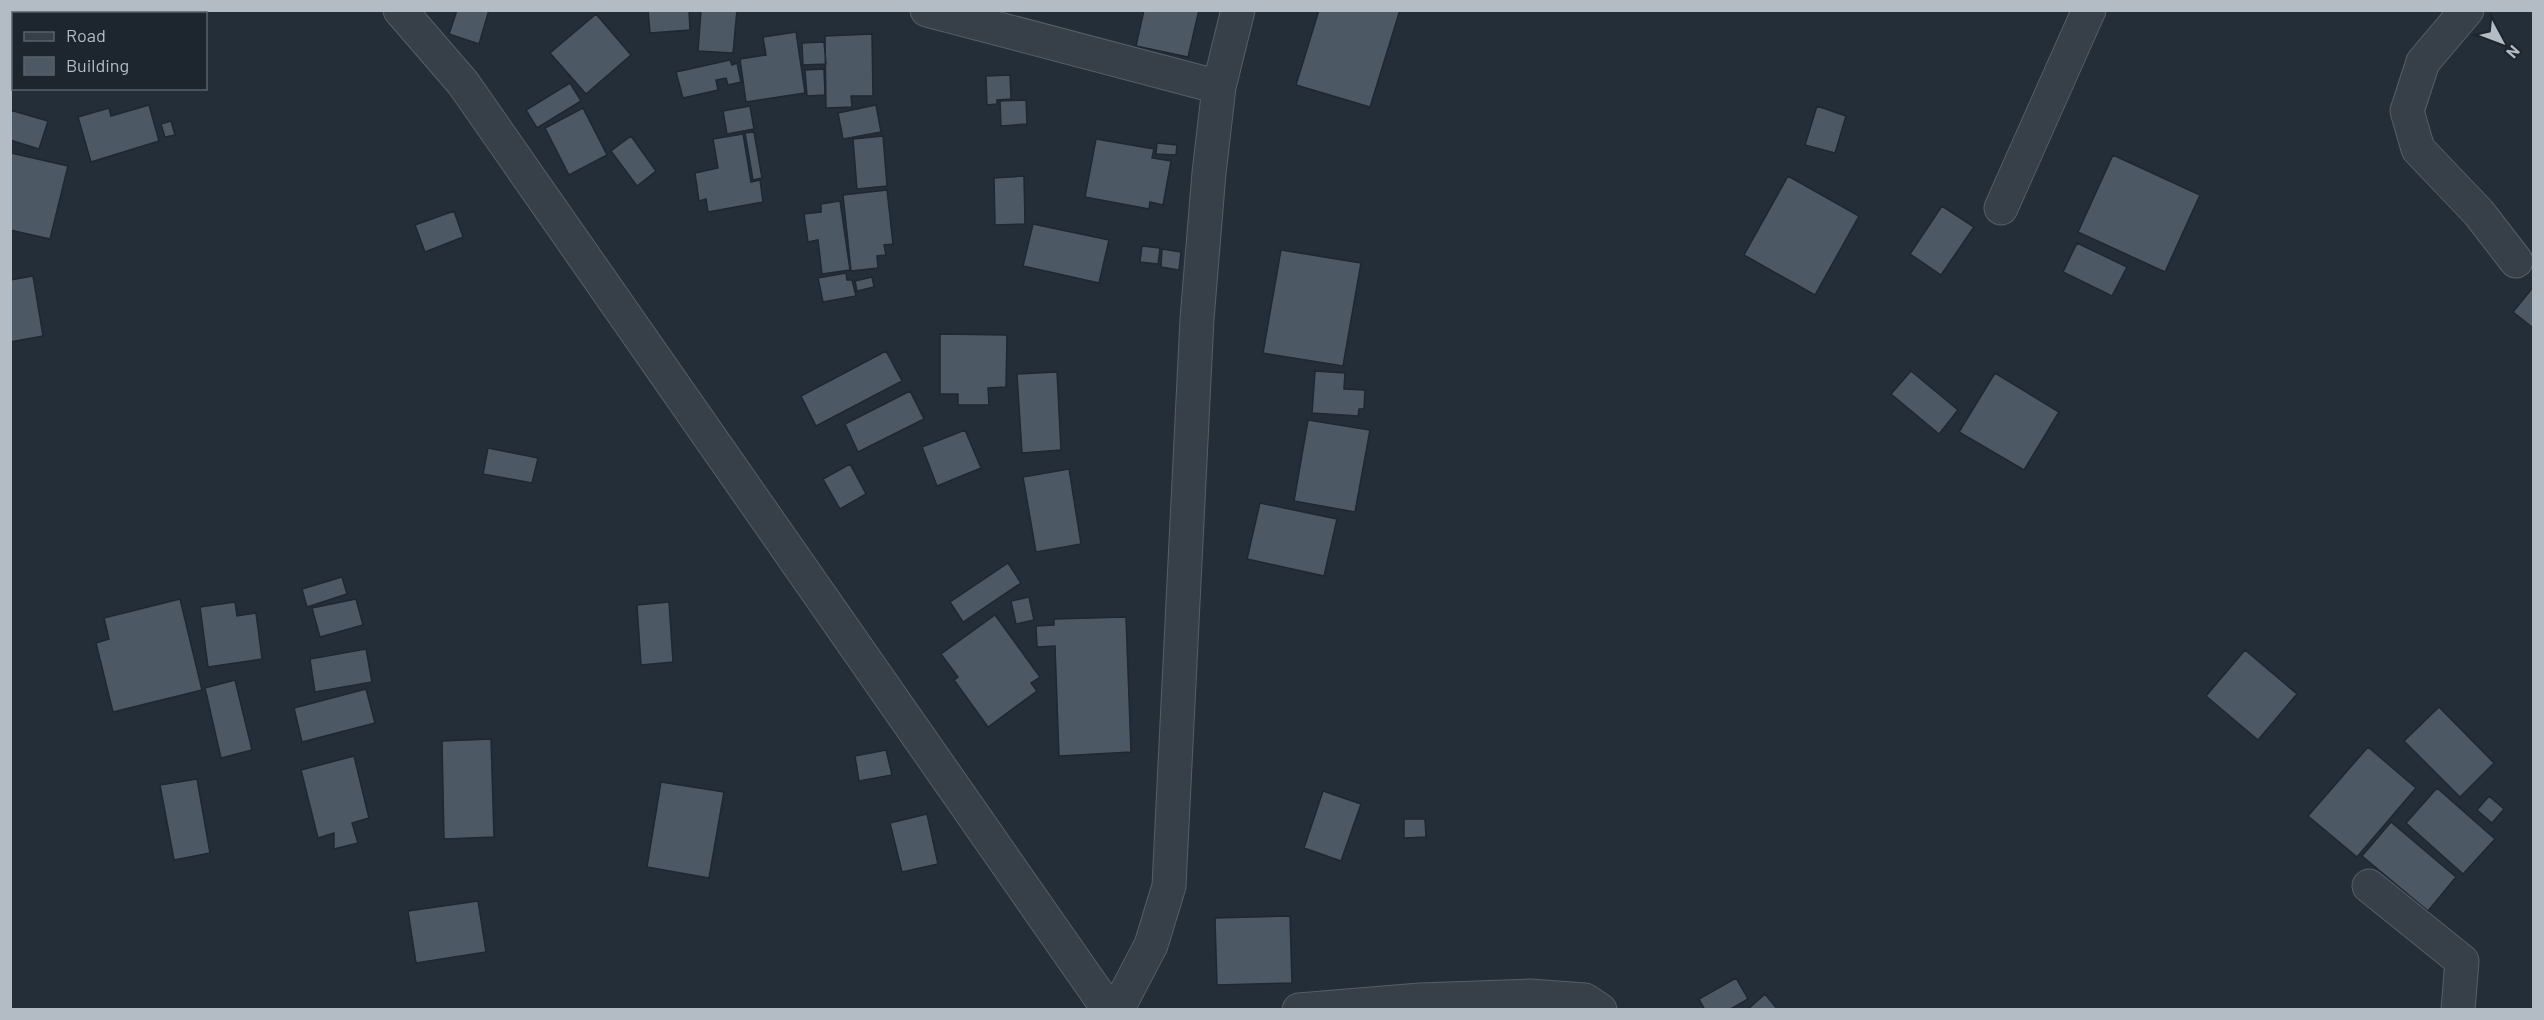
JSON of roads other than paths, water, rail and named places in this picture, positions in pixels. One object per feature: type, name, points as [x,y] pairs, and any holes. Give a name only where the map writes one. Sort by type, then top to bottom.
[{"type":"street","points":[[400,10],[463,83],[1109,1010]]},
{"type":"street","points":[[927,10],[1219,87]]},
{"type":"street","points":[[1117,1010],[1151,945],[1169,886],[1197,319],[1209,173],[1219,87],[1238,10]]},
{"type":"street","points":[[2001,208],[2089,10]]},
{"type":"street","points":[[2467,10],[2422,62],[2407,111],[2418,149],[2479,213],[2516,261]]},
{"type":"street","points":[[2369,886],[2462,961],[2458,1010]]},
{"type":"street","points":[[1299,1010],[1420,1000],[1530,996],[1585,1000],[1600,1010]]}]
